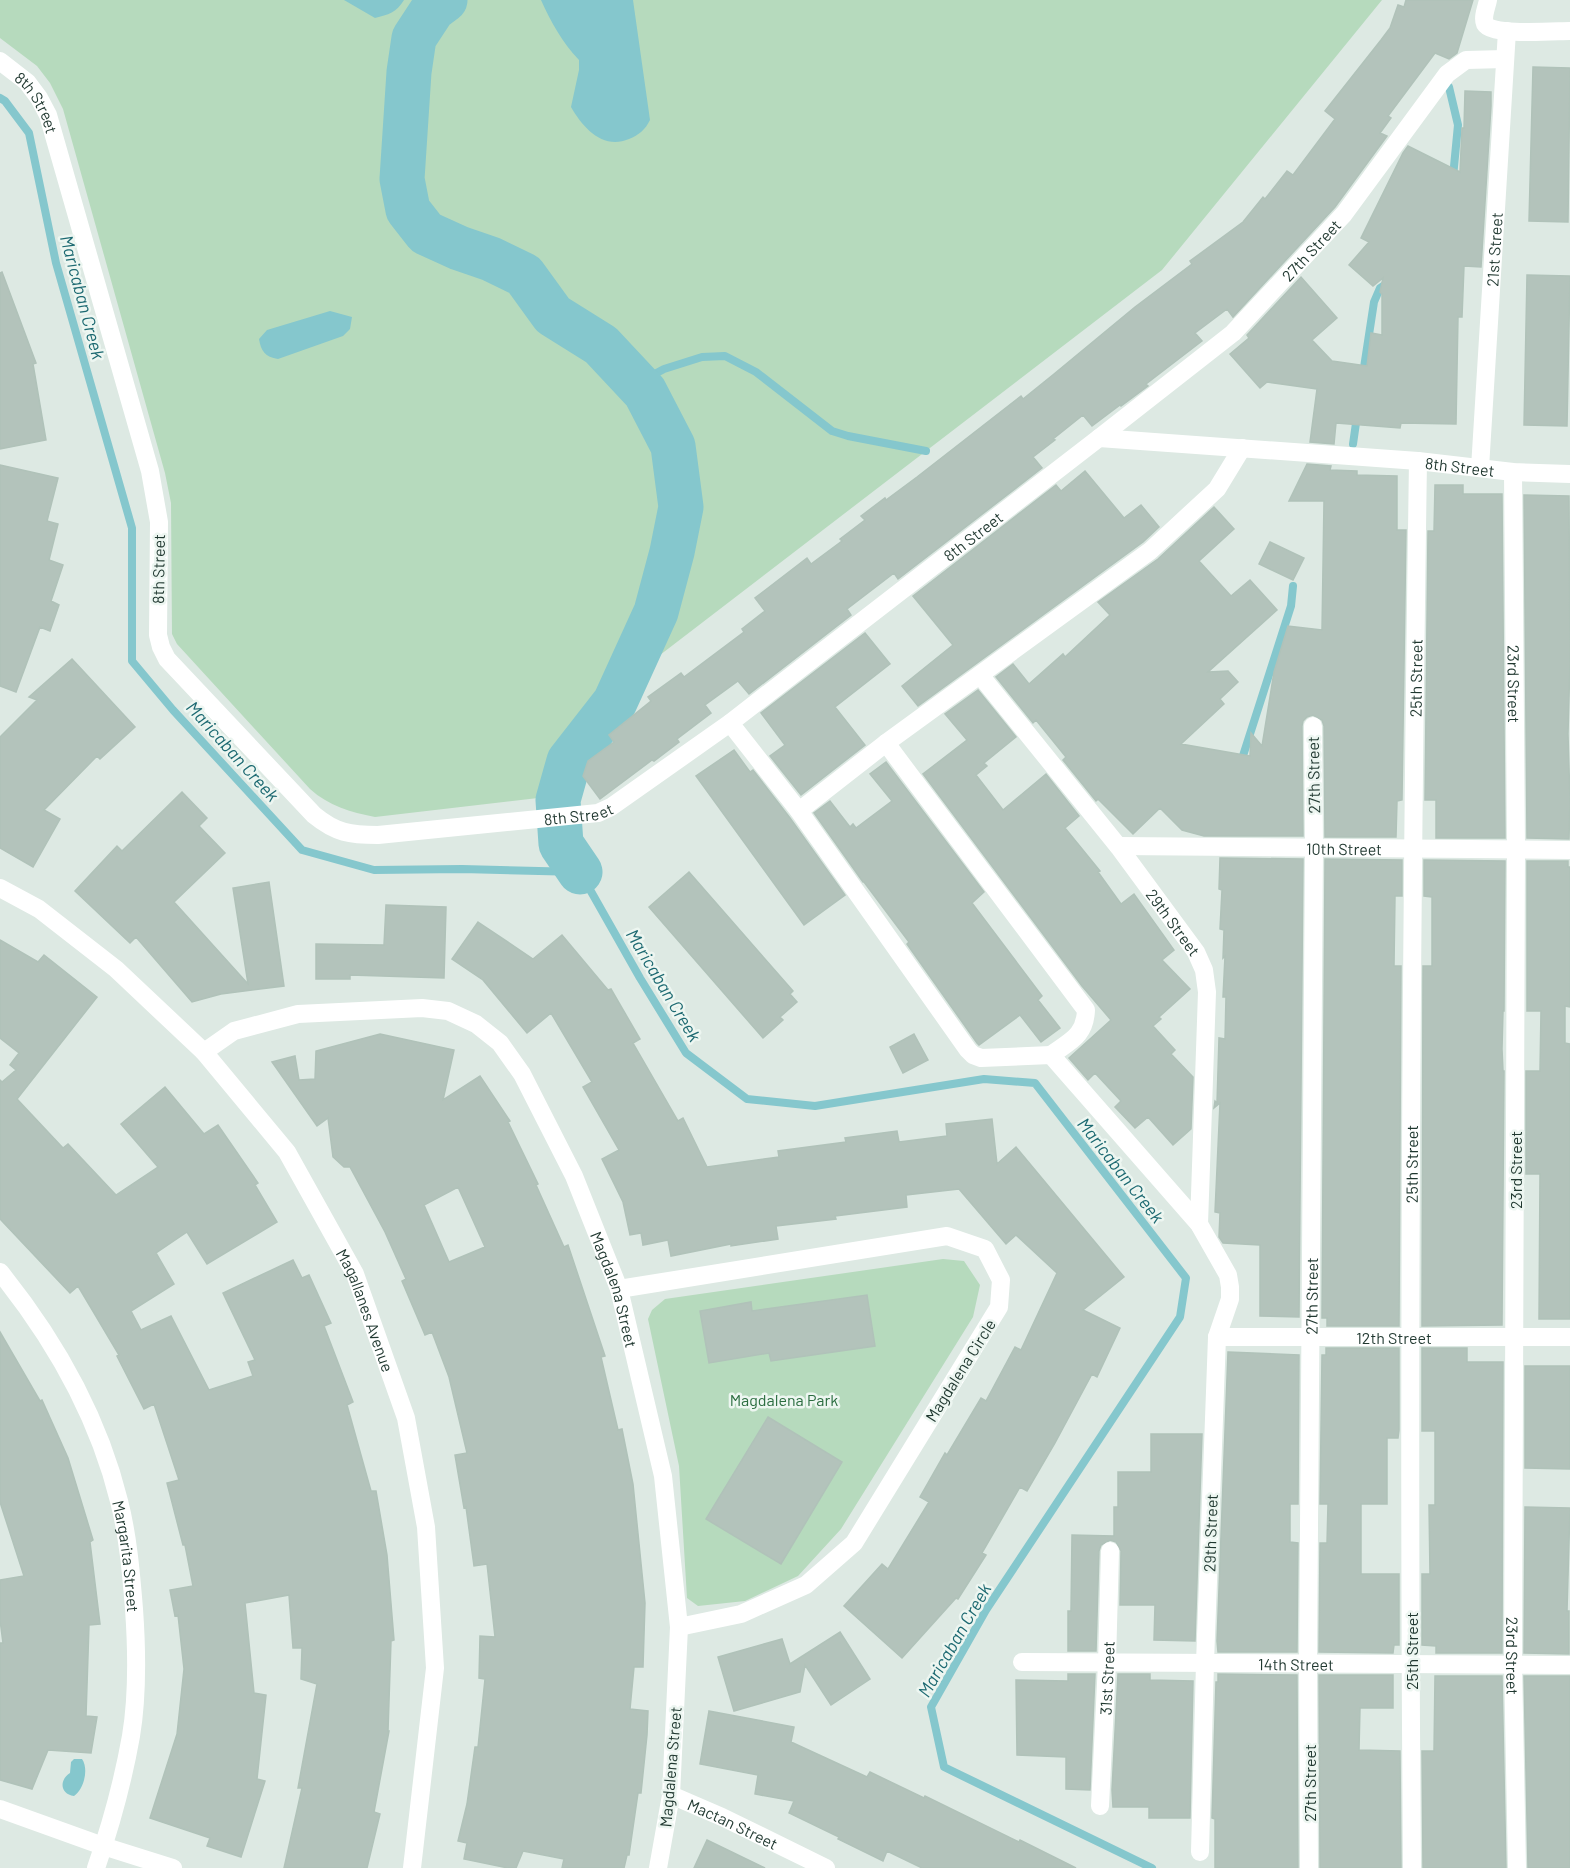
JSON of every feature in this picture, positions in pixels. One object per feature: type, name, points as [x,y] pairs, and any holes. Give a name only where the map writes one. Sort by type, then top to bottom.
[{"type":"street","points":[[1486,9],[1485,24],[1490,29],[1507,32],[1570,31]]},
{"type":"street","name":"21st Street","points":[[1480,468],[1507,32]]},
{"type":"street","name":"27th Street","points":[[1099,438],[1233,333],[1344,214],[1447,74],[1466,60],[1505,59]]},
{"type":"street","name":"8th Street","points":[[0,61],[27,82],[48,115],[150,471],[159,522],[158,635],[161,647],[167,659],[314,815],[328,826],[343,833],[378,835],[598,813],[611,807],[730,723],[1099,438],[1418,461],[1513,472],[1570,474]]},
{"type":"street","points":[[799,811],[886,743],[1150,551],[1217,489],[1242,448]]},
{"type":"street","name":"25th Street","points":[[1412,1868],[1410,1664],[1413,849],[1418,461]]},
{"type":"street","name":"23rd Street","points":[[1513,472],[1516,849],[1513,1665],[1517,1868]]},
{"type":"street","name":"29th Street","points":[[980,675],[1118,846],[1196,952],[1204,970],[1208,992],[1199,1224]]},
{"type":"street","points":[[730,723],[799,811],[973,1055],[981,1058],[1050,1055],[1078,1035],[1085,1023],[1086,1010],[886,743]]},
{"type":"street","name":"27th Street","points":[[1309,1868],[1313,726]]},
{"type":"street","name":"10th Street","points":[[1118,846],[1570,849]]},
{"type":"street","name":"Magallanes Avenue","points":[[0,888],[39,909],[116,969],[204,1052],[287,1152],[355,1274],[406,1418],[426,1527],[435,1668],[412,1868]]},
{"type":"street","name":"Magdalena Street","points":[[204,1052],[234,1031],[298,1014],[422,1008],[448,1011],[476,1024],[500,1043],[522,1074],[574,1176],[619,1288],[663,1476],[679,1627],[670,1795],[658,1868]]},
{"type":"street","name":"29th Street","points":[[1050,1055],[1199,1224],[1228,1275],[1230,1299],[1217,1337],[1204,1663],[1200,1852]]},
{"type":"street","name":"Magdalena Circle","points":[[619,1288],[947,1236],[985,1249],[1001,1280],[999,1307],[854,1543],[806,1585],[741,1614],[679,1627]]},
{"type":"street","name":"Margarita Street","points":[[0,1272],[22,1299],[61,1358],[88,1412],[119,1501],[130,1560],[137,1656],[131,1734],[120,1790],[96,1868]]},
{"type":"street","name":"12th Street","points":[[1217,1337],[1570,1337]]},
{"type":"street","name":"31st Street","points":[[1100,1806],[1110,1551]]},
{"type":"street","name":"14th Street","points":[[1022,1662],[1570,1665]]},
{"type":"street","name":"Mactan Street","points":[[670,1795],[722,1817],[826,1868]]},
{"type":"street","points":[[0,1809],[173,1868]]},
{"type":"green space","points":[[0,0],[1382,0],[1162,270],[600,701],[538,798],[375,817],[340,807],[310,789],[177,644],[172,634],[171,503],[165,473],[63,109],[50,83],[37,66],[0,38]]},
{"type":"green space","name":"Magdalena Park","points":[[943,1259],[964,1261],[980,1285],[973,1317],[841,1529],[798,1576],[745,1601],[698,1606],[687,1598],[679,1466],[648,1319],[652,1310],[665,1299]]},
{"type":"water","points":[[344,0],[404,0],[392,12],[375,18]]},
{"type":"water","points":[[541,0],[633,0],[650,120],[639,134],[620,142],[611,142],[595,135],[581,122],[571,107],[579,60],[557,32]]},
{"type":"water","points":[[330,311],[352,317],[350,329],[343,336],[278,359],[270,357],[262,350],[259,339],[267,330]]},
{"type":"water","points":[[74,1759],[82,1759],[85,1773],[83,1784],[74,1796],[66,1793],[63,1783],[70,1773],[71,1762]]},
{"type":"building","points":[[1406,0],[1473,0],[1457,53],[1449,59],[1435,53],[1388,116],[1391,118],[1380,133],[1387,136],[1335,207],[1233,317],[1227,309],[1195,333],[1202,341],[1146,384],[1148,386],[1092,426],[1083,415],[1033,457],[1042,468],[898,579],[894,573],[847,609],[851,615],[749,694],[738,681],[705,705],[711,713],[677,739],[679,742],[600,799],[583,776],[588,761],[614,742],[609,735],[651,701],[648,697],[681,673],[684,677],[744,632],[742,629],[765,611],[755,598],[807,558],[811,564],[842,541],[840,539],[865,520],[861,516],[917,477],[1021,396],[1023,399],[1135,307],[1192,264],[1190,261],[1243,222],[1287,171],[1293,175],[1335,119],[1325,111],[1390,28],[1398,5],[1404,7]]},
{"type":"building","points":[[1533,67],[1570,68],[1568,222],[1529,221]]},
{"type":"building","points":[[1465,91],[1491,92],[1491,106],[1481,267],[1464,266],[1462,317],[1458,317],[1456,424],[1401,423],[1400,428],[1336,423],[1334,444],[1310,442],[1317,389],[1267,382],[1260,388],[1230,354],[1249,338],[1247,335],[1301,277],[1337,318],[1312,340],[1332,361],[1367,366],[1371,333],[1382,335],[1382,294],[1380,292],[1383,278],[1373,286],[1349,265],[1369,242],[1361,238],[1408,146],[1460,172]]},
{"type":"building","points":[[2,272],[36,363],[33,364],[46,440],[0,449],[0,273]]},
{"type":"building","points":[[1527,275],[1570,276],[1567,426],[1524,425]]},
{"type":"building","points":[[1307,464],[1331,466],[1330,470],[1357,471],[1357,475],[1397,476],[1397,530],[1406,530],[1402,800],[1397,801],[1396,837],[1325,837],[1324,726],[1322,720],[1313,715],[1303,721],[1302,726],[1303,836],[1204,836],[1182,830],[1160,808],[1133,834],[1098,799],[1096,801],[1063,760],[1066,757],[1036,720],[1033,723],[996,677],[1013,664],[1029,684],[1063,654],[1065,657],[1110,615],[1098,602],[1158,559],[1214,507],[1234,529],[1199,561],[1231,596],[1250,580],[1277,610],[1208,672],[1228,671],[1238,682],[1220,699],[1224,704],[1181,744],[1250,756],[1251,733],[1262,746],[1274,672],[1288,626],[1322,630],[1324,501],[1289,501]]},
{"type":"building","points":[[0,465],[58,478],[47,521],[58,524],[49,560],[63,565],[51,601],[59,605],[50,631],[40,627],[16,692],[0,686]]},
{"type":"building","points":[[1085,471],[1124,518],[1141,505],[1159,527],[1143,542],[918,706],[902,686],[953,645],[913,596],[1056,485],[1061,491]]},
{"type":"building","points":[[1435,485],[1463,485],[1463,494],[1502,494],[1505,838],[1436,838],[1436,800],[1425,800],[1428,531],[1434,531]]},
{"type":"building","points":[[1524,495],[1569,496],[1569,839],[1527,838]]},
{"type":"building","points":[[1270,542],[1304,558],[1293,580],[1259,564]]},
{"type":"building","points":[[865,633],[890,664],[835,707],[865,745],[801,795],[770,756],[785,745],[761,713]]},
{"type":"building","points":[[72,659],[135,727],[100,759],[97,756],[44,810],[60,819],[33,867],[0,848],[0,737],[37,700],[29,697]]},
{"type":"building","points":[[978,690],[1016,737],[984,763],[987,766],[976,775],[1003,810],[1046,774],[1079,816],[1065,828],[1100,871],[1098,872],[1121,904],[1134,894],[1174,950],[1162,960],[1190,989],[1159,1017],[1161,1019],[1153,1026],[1175,1050],[1171,1054],[1193,1077],[1191,1129],[1173,1145],[1148,1117],[1135,1128],[1115,1107],[1121,1101],[1095,1073],[1088,1080],[1069,1058],[1111,1020],[1082,986],[923,774],[967,740],[945,714]]},
{"type":"building","points":[[734,750],[750,772],[753,770],[790,818],[845,895],[804,925],[696,776]]},
{"type":"building","points":[[886,762],[984,892],[972,903],[1042,996],[1038,1000],[1060,1028],[1041,1042],[1020,1015],[979,1045],[977,1043],[907,944],[909,942],[814,813],[830,801],[850,827],[853,824],[856,828],[892,801],[870,774]]},
{"type":"building","points":[[182,792],[207,818],[199,826],[225,853],[174,902],[248,984],[233,888],[269,882],[284,986],[221,994],[192,1002],[136,937],[130,943],[75,891],[117,846],[122,851]]},
{"type":"building","points":[[1220,858],[1303,859],[1299,1317],[1260,1316],[1260,1245],[1223,1243],[1219,1237],[1220,1213],[1215,1212],[1220,1103],[1214,1108],[1215,1101],[1217,1103],[1219,1038],[1225,1039],[1226,997],[1223,997],[1224,930],[1220,929],[1222,890],[1219,889]]},
{"type":"building","points":[[1325,859],[1402,860],[1402,896],[1395,896],[1394,966],[1401,966],[1399,1326],[1327,1326],[1327,1318],[1322,1318]]},
{"type":"building","points":[[1424,860],[1505,861],[1502,1325],[1422,1326],[1423,966],[1432,966],[1432,897],[1424,896]]},
{"type":"building","points":[[1527,861],[1568,861],[1568,867],[1570,867],[1570,1007],[1565,1006],[1565,1043],[1570,1044],[1570,1319],[1539,1319],[1540,1174],[1526,1174],[1526,1071],[1540,1071],[1541,1011],[1527,1011]]},
{"type":"building","points":[[689,872],[793,991],[790,994],[797,1002],[780,1017],[783,1020],[763,1038],[649,907]]},
{"type":"building","points":[[386,905],[446,907],[444,978],[350,975],[350,979],[316,979],[316,944],[384,945]]},
{"type":"building","points":[[478,922],[533,959],[562,935],[608,990],[611,989],[640,1039],[633,1043],[678,1121],[683,1118],[707,1167],[779,1157],[778,1151],[846,1142],[845,1138],[897,1131],[899,1142],[947,1136],[946,1124],[992,1119],[997,1164],[1016,1147],[1124,1277],[1083,1310],[1120,1328],[1097,1377],[1092,1374],[1027,1491],[1020,1487],[982,1553],[986,1555],[958,1599],[956,1598],[902,1658],[844,1606],[882,1564],[888,1569],[929,1502],[920,1497],[945,1453],[947,1455],[981,1398],[986,1401],[1015,1347],[1021,1350],[1057,1273],[1016,1235],[1006,1244],[959,1189],[906,1195],[907,1207],[776,1226],[778,1239],[731,1246],[731,1244],[671,1256],[668,1240],[643,1245],[641,1233],[630,1235],[623,1202],[602,1159],[619,1150],[583,1087],[592,1082],[551,1013],[527,1033],[483,980],[452,959]]},
{"type":"building","points":[[0,940],[38,962],[44,955],[97,997],[17,1099],[63,1148],[68,1144],[116,1195],[158,1167],[121,1124],[165,1087],[204,1134],[218,1125],[258,1183],[255,1185],[277,1222],[207,1264],[187,1232],[156,1253],[174,1284],[131,1311],[141,1330],[171,1316],[209,1390],[253,1376],[248,1362],[255,1360],[223,1293],[293,1260],[302,1278],[309,1275],[331,1323],[324,1326],[353,1402],[347,1405],[371,1491],[376,1491],[387,1555],[394,1640],[391,1641],[389,1731],[374,1812],[380,1814],[367,1868],[284,1868],[302,1788],[298,1788],[317,1684],[301,1679],[302,1648],[293,1648],[289,1595],[245,1603],[254,1693],[266,1695],[257,1779],[265,1781],[241,1857],[207,1846],[210,1838],[150,1818],[177,1734],[184,1669],[178,1615],[175,1616],[170,1590],[193,1586],[185,1545],[183,1545],[167,1483],[179,1480],[154,1404],[144,1409],[117,1356],[119,1355],[78,1286],[70,1293],[0,1219],[0,1080],[2,1082],[16,1070],[10,1065],[19,1053],[0,1038]]},
{"type":"building","points":[[380,1034],[454,1050],[443,1100],[480,1076],[510,1121],[508,1122],[538,1184],[536,1185],[564,1247],[568,1245],[605,1356],[601,1357],[618,1430],[622,1429],[633,1484],[645,1603],[643,1667],[634,1667],[630,1709],[648,1711],[647,1735],[641,1793],[638,1793],[629,1855],[627,1855],[624,1868],[562,1868],[564,1859],[523,1851],[516,1868],[464,1859],[467,1843],[458,1841],[467,1804],[475,1747],[478,1747],[485,1679],[479,1678],[480,1636],[495,1637],[487,1564],[474,1566],[466,1507],[464,1508],[455,1455],[467,1453],[449,1377],[432,1332],[425,1335],[402,1281],[406,1279],[385,1232],[350,1167],[344,1167],[333,1157],[328,1118],[317,1126],[272,1062],[295,1056],[299,1080],[315,1079],[316,1051]],"holes":[[[458,1187],[485,1247],[449,1262],[424,1205]]]},
{"type":"building","points":[[914,1034],[928,1060],[903,1073],[890,1047]]},
{"type":"building","points":[[867,1295],[875,1346],[771,1361],[769,1353],[709,1363],[700,1311],[751,1302],[752,1311]]},
{"type":"building","points":[[0,1332],[40,1401],[42,1400],[68,1458],[93,1540],[90,1542],[100,1624],[89,1625],[86,1716],[97,1717],[91,1753],[48,1750],[32,1789],[0,1780],[0,1643],[3,1643],[0,1620],[0,1580],[24,1576],[0,1502]]},
{"type":"building","points":[[1326,1348],[1399,1348],[1399,1430],[1398,1438],[1387,1438],[1387,1504],[1361,1504],[1361,1574],[1399,1574],[1399,1645],[1394,1645],[1393,1653],[1319,1652],[1320,1543],[1327,1543],[1328,1504],[1320,1504],[1322,1355],[1326,1355]]},
{"type":"building","points":[[1422,1348],[1467,1348],[1467,1362],[1503,1362],[1502,1653],[1436,1653],[1436,1646],[1422,1645],[1422,1574],[1430,1574],[1429,1505],[1435,1505],[1435,1431],[1422,1431]]},
{"type":"building","points":[[1228,1352],[1299,1355],[1298,1504],[1290,1504],[1290,1542],[1298,1543],[1297,1652],[1218,1652]]},
{"type":"building","points":[[1525,1366],[1570,1366],[1570,1469],[1525,1468]]},
{"type":"building","points":[[768,1417],[842,1462],[781,1564],[706,1519]]},
{"type":"building","points":[[1151,1434],[1202,1434],[1195,1641],[1154,1640],[1155,1605],[1120,1605],[1121,1551],[1116,1542],[1110,1540],[1101,1545],[1099,1551],[1096,1651],[1068,1651],[1072,1535],[1114,1536],[1114,1507],[1118,1507],[1118,1472],[1151,1472]]},
{"type":"building","points":[[1525,1507],[1570,1508],[1567,1611],[1569,1611],[1569,1654],[1524,1653]]},
{"type":"building","points":[[840,1632],[870,1679],[831,1705],[805,1665],[800,1692],[734,1711],[718,1657],[782,1639],[790,1664]]},
{"type":"building","points":[[1068,1674],[1095,1674],[1090,1790],[1066,1789],[1066,1757],[1017,1755],[1016,1680],[1068,1681]]},
{"type":"building","points":[[1118,1674],[1150,1674],[1150,1680],[1193,1681],[1190,1818],[1149,1818],[1149,1807],[1113,1807]]},
{"type":"building","points":[[1218,1674],[1297,1675],[1298,1868],[1215,1868],[1215,1819],[1212,1818]]},
{"type":"building","points":[[1319,1675],[1393,1675],[1393,1708],[1360,1708],[1359,1750],[1400,1751],[1401,1868],[1320,1868]]},
{"type":"building","points":[[1435,1676],[1502,1676],[1506,1868],[1423,1868],[1422,1751],[1434,1751]]},
{"type":"building","points":[[1524,1676],[1570,1676],[1570,1868],[1528,1868]]},
{"type":"building","points":[[709,1711],[794,1727],[791,1742],[867,1777],[870,1772],[924,1798],[925,1796],[1076,1868],[922,1868],[887,1851],[883,1861],[789,1813],[794,1801],[755,1794],[758,1775],[700,1764]]},
{"type":"building","points":[[707,1840],[765,1868],[694,1868]]},
{"type":"waterway","points":[[445,0],[433,9],[414,38],[409,72],[402,179],[408,210],[426,233],[524,275],[553,315],[601,345],[645,392],[673,446],[681,507],[656,612],[615,702],[569,761],[558,800],[561,844],[580,872]]},
{"type":"waterway","points":[[1449,87],[1458,125],[1453,177]]},
{"type":"waterway","name":"Maricaban Creek","points":[[0,98],[5,101],[29,133],[56,263],[132,528],[132,661],[173,710],[302,850],[374,870],[462,869],[580,872],[686,1053],[747,1099],[815,1106],[984,1079],[1035,1083],[1186,1278],[1180,1317],[986,1610],[931,1707],[944,1767],[1152,1868]]},
{"type":"waterway","points":[[1363,374],[1374,302],[1380,288],[1389,282]]},
{"type":"waterway","points":[[645,392],[649,377],[664,369],[702,357],[725,356],[756,372],[832,431],[926,451]]},
{"type":"waterway","points":[[1353,444],[1357,416]]},
{"type":"waterway","points":[[1241,762],[1291,606],[1293,586]]}]
